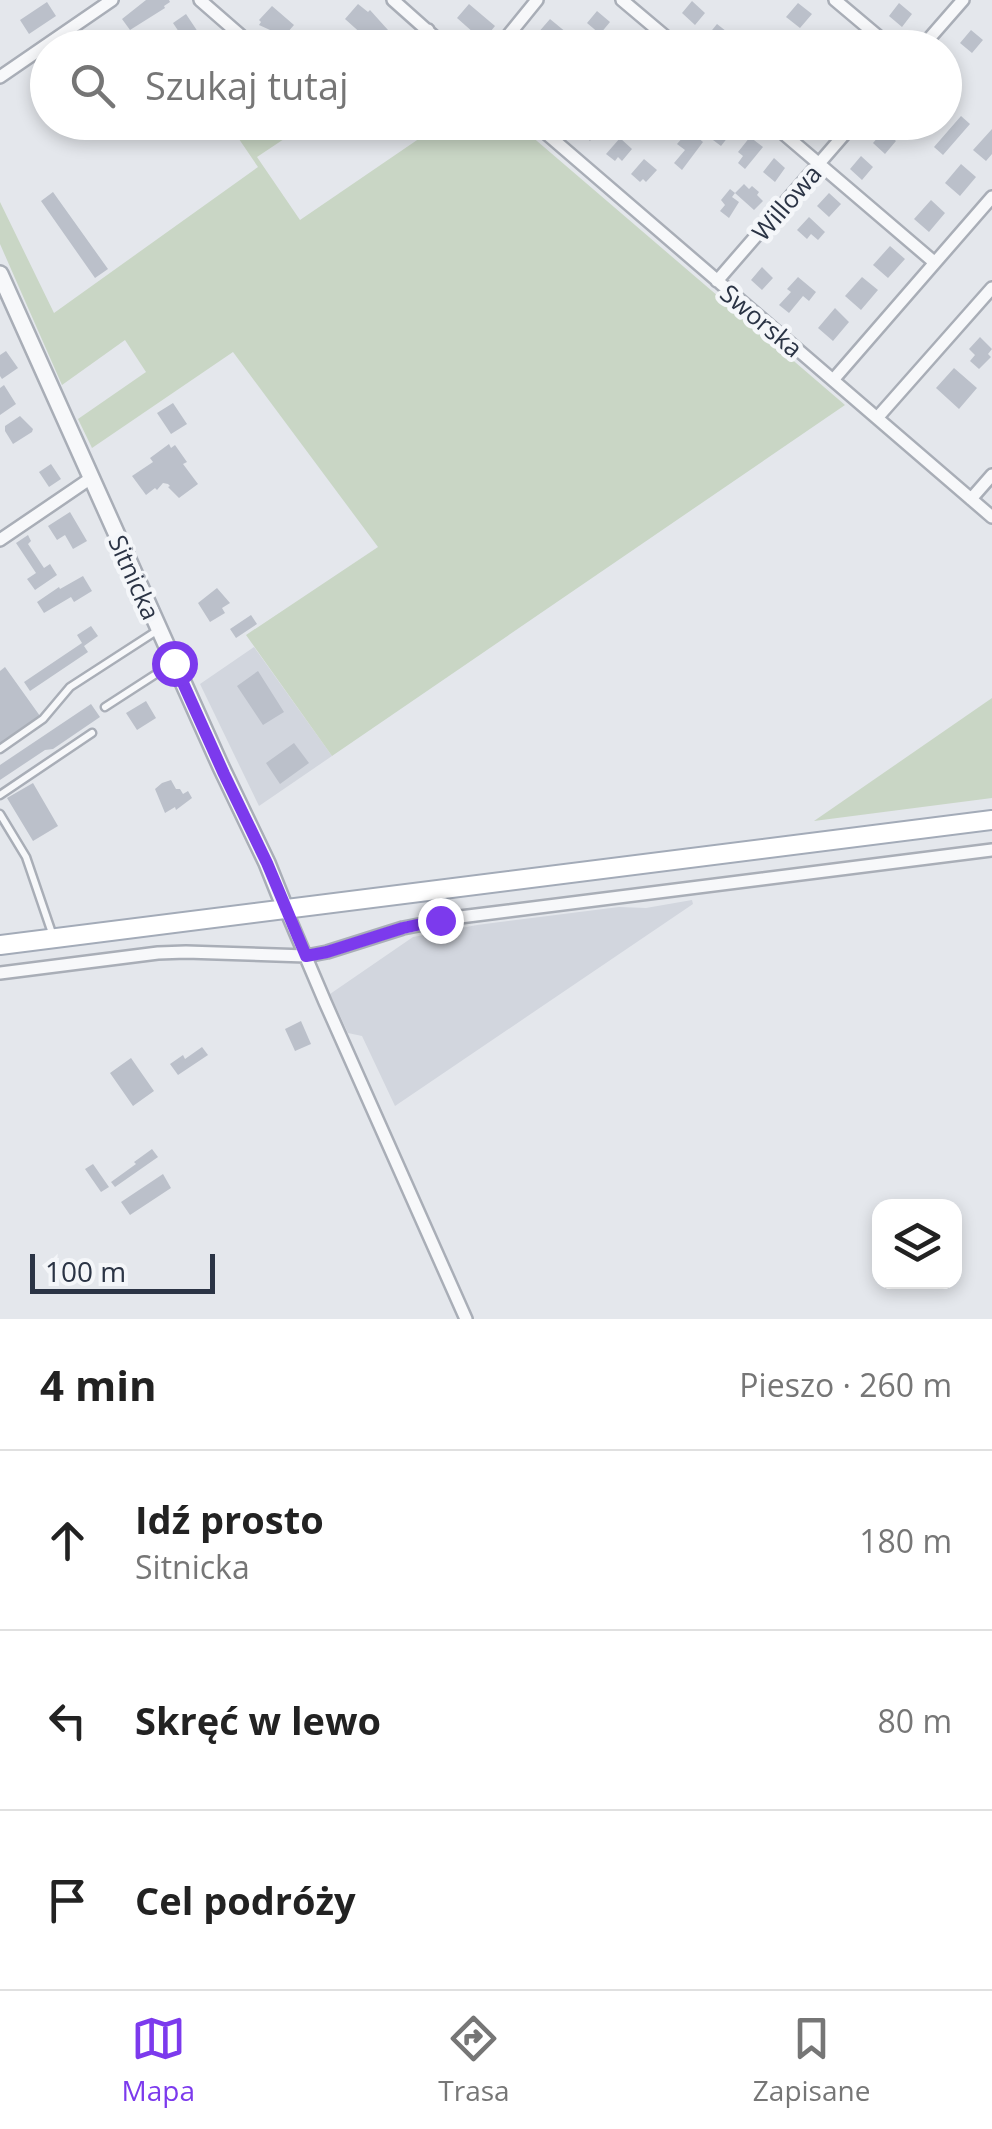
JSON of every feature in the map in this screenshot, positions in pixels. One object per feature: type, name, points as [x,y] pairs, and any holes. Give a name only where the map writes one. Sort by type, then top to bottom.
[{"type":"main road","points":[[0,945],[992,820]]},
{"type":"street","points":[[68,30],[112,0]]},
{"type":"street","points":[[200,0],[234,30]]},
{"type":"street","points":[[393,0],[428,30]]},
{"type":"street","points":[[513,30],[537,0]]},
{"type":"street","points":[[622,0],[658,30]]},
{"type":"street","points":[[834,0],[870,30]]},
{"type":"street","points":[[936,30],[962,0]]},
{"type":"street","points":[[0,76],[30,56]]},
{"type":"street","name":"Sworska","points":[[555,140],[992,517]]},
{"type":"street","points":[[791,140],[934,262]]},
{"type":"street","name":"Willowa","points":[[717,281],[840,140]]},
{"type":"street","points":[[833,380],[992,197]]},
{"type":"street","name":"Sitnicka","points":[[0,274],[267,863],[324,1002],[466,1319]]},
{"type":"street","points":[[877,418],[992,288]]},
{"type":"street","points":[[972,499],[992,475]]},
{"type":"street","points":[[0,540],[91,478]]},
{"type":"street","points":[[0,973],[158,954],[306,956],[450,918],[992,850]]},
{"type":"lane","points":[[0,749],[43,719],[70,687],[159,630]]},
{"type":"lane","points":[[105,707],[174,663]]},
{"type":"lane","points":[[0,795],[92,733]]},
{"type":"lane","points":[[0,814],[26,857],[54,938]]},
{"type":"shaded area","points":[[254,647],[332,756],[259,806],[200,684]]},
{"type":"shaded area","points":[[692,900],[693,904],[395,1106],[362,1036],[348,1033],[330,994],[413,937],[477,925]]},
{"type":"green space","points":[[240,140],[282,140],[257,157],[300,220],[417,140],[536,140],[845,405],[332,756],[246,635],[378,547],[233,352],[92,448],[78,419],[146,372],[125,340],[62,385],[0,244],[0,202],[54,313],[258,167]]},
{"type":"green space","points":[[992,698],[992,798],[814,821]]},
{"type":"building","points":[[146,0],[170,2],[130,30],[122,19]]},
{"type":"building","points":[[692,1],[705,13],[695,25],[682,13]]},
{"type":"building","points":[[47,2],[56,16],[29,34],[20,20]]},
{"type":"building","points":[[798,3],[812,14],[800,28],[786,17]]},
{"type":"building","points":[[899,3],[912,14],[902,27],[889,16]]},
{"type":"building","points":[[358,4],[370,10],[388,30],[357,30],[345,19]]},
{"type":"building","points":[[469,4],[495,26],[492,30],[471,30],[457,18]]},
{"type":"building","points":[[272,6],[294,25],[290,30],[270,30],[259,25]]},
{"type":"building","points":[[597,11],[610,22],[603,30],[595,30],[587,23]]},
{"type":"building","points":[[186,14],[197,30],[178,30],[173,23]]},
{"type":"building","points":[[550,19],[563,30],[540,30]]},
{"type":"building","points":[[971,30],[983,40],[972,53],[962,41]]},
{"type":"building","points":[[962,117],[970,124],[962,133]]},
{"type":"building","points":[[992,129],[992,154],[986,161],[973,150]]},
{"type":"building","points":[[618,140],[632,149],[622,161],[606,154]]},
{"type":"building","points":[[680,140],[703,142],[682,170],[674,163],[685,150],[677,144]]},
{"type":"building","points":[[748,140],[763,147],[745,169],[738,163],[743,156],[738,152]]},
{"type":"building","points":[[876,140],[896,141],[885,154],[873,143]]},
{"type":"building","points":[[940,140],[956,140],[943,155],[934,147]]},
{"type":"building","points":[[861,156],[873,167],[862,180],[850,169]]},
{"type":"building","points":[[774,158],[785,168],[775,182],[763,172]]},
{"type":"building","points":[[644,159],[657,170],[646,182],[640,182],[631,174]]},
{"type":"building","points":[[961,164],[976,177],[960,196],[945,183]]},
{"type":"building","points":[[744,184],[759,192],[757,195],[763,201],[754,210],[735,193]]},
{"type":"building","points":[[730,189],[739,202],[729,218],[720,211],[725,205],[721,200]]},
{"type":"building","points":[[53,192],[108,269],[95,278],[41,201]]},
{"type":"building","points":[[829,193],[841,204],[829,217],[817,206]]},
{"type":"building","points":[[931,200],[945,213],[929,232],[914,219]]},
{"type":"building","points":[[809,217],[825,232],[818,240],[811,234],[807,239],[797,230]]},
{"type":"building","points":[[890,246],[905,259],[888,278],[873,265]]},
{"type":"building","points":[[762,267],[773,278],[762,290],[751,280]]},
{"type":"building","points":[[798,277],[816,292],[809,301],[803,296],[789,313],[779,305]]},
{"type":"building","points":[[862,277],[878,290],[861,310],[845,296]]},
{"type":"building","points":[[835,308],[849,322],[833,341],[818,328]]},
{"type":"building","points":[[980,337],[992,349],[988,354],[991,357],[979,369],[970,361],[975,355],[969,349]]},
{"type":"building","points":[[6,351],[18,368],[2,379],[0,355]]},
{"type":"building","points":[[954,368],[977,388],[959,409],[936,388]]},
{"type":"building","points":[[4,385],[16,404],[0,415],[0,388]]},
{"type":"building","points":[[173,403],[187,424],[171,434],[157,413]]},
{"type":"building","points":[[20,416],[33,429],[13,444],[5,426]]},
{"type":"building","points":[[169,444],[171,448],[175,445],[198,484],[179,498],[163,483],[146,495],[132,476],[153,462],[150,458]]},
{"type":"building","points":[[51,464],[61,479],[49,487],[39,472]]},
{"type":"building","points":[[70,512],[87,541],[73,549],[65,535],[57,540],[48,526]]},
{"type":"building","points":[[28,535],[28,544],[44,568],[50,564],[57,575],[35,590],[27,579],[36,573],[16,543]]},
{"type":"building","points":[[83,576],[92,591],[74,602],[71,597],[44,613],[37,602]]},
{"type":"building","points":[[217,588],[230,603],[222,608],[225,613],[210,622],[198,603]]},
{"type":"building","points":[[251,615],[257,624],[236,638],[230,629]]},
{"type":"building","points":[[91,626],[98,636],[84,646],[88,652],[30,691],[24,682],[82,643],[77,635]]},
{"type":"building","points":[[5,667],[40,716],[0,744],[0,671]]},
{"type":"building","points":[[258,671],[284,712],[263,725],[237,686]]},
{"type":"building","points":[[146,701],[156,718],[137,730],[126,713]]},
{"type":"building","points":[[91,704],[100,717],[0,780],[0,765]]},
{"type":"building","points":[[294,743],[309,763],[280,784],[266,763]]},
{"type":"building","points":[[171,780],[176,789],[183,794],[188,791],[192,798],[165,813],[155,789]]},
{"type":"building","points":[[33,783],[58,826],[33,841],[7,798]]},
{"type":"building","points":[[301,1021],[311,1044],[295,1051],[285,1029]]},
{"type":"building","points":[[202,1047],[208,1055],[178,1075],[170,1064]]},
{"type":"building","points":[[131,1058],[154,1091],[133,1106],[110,1073]]},
{"type":"building","points":[[152,1149],[158,1157],[115,1187],[111,1182]]},
{"type":"building","points":[[93,1164],[109,1187],[101,1192],[85,1169]]},
{"type":"building","points":[[163,1174],[171,1188],[130,1215],[121,1202]]},
{"type":"route","points":[[174,663],[306,956],[440,920]]}]
